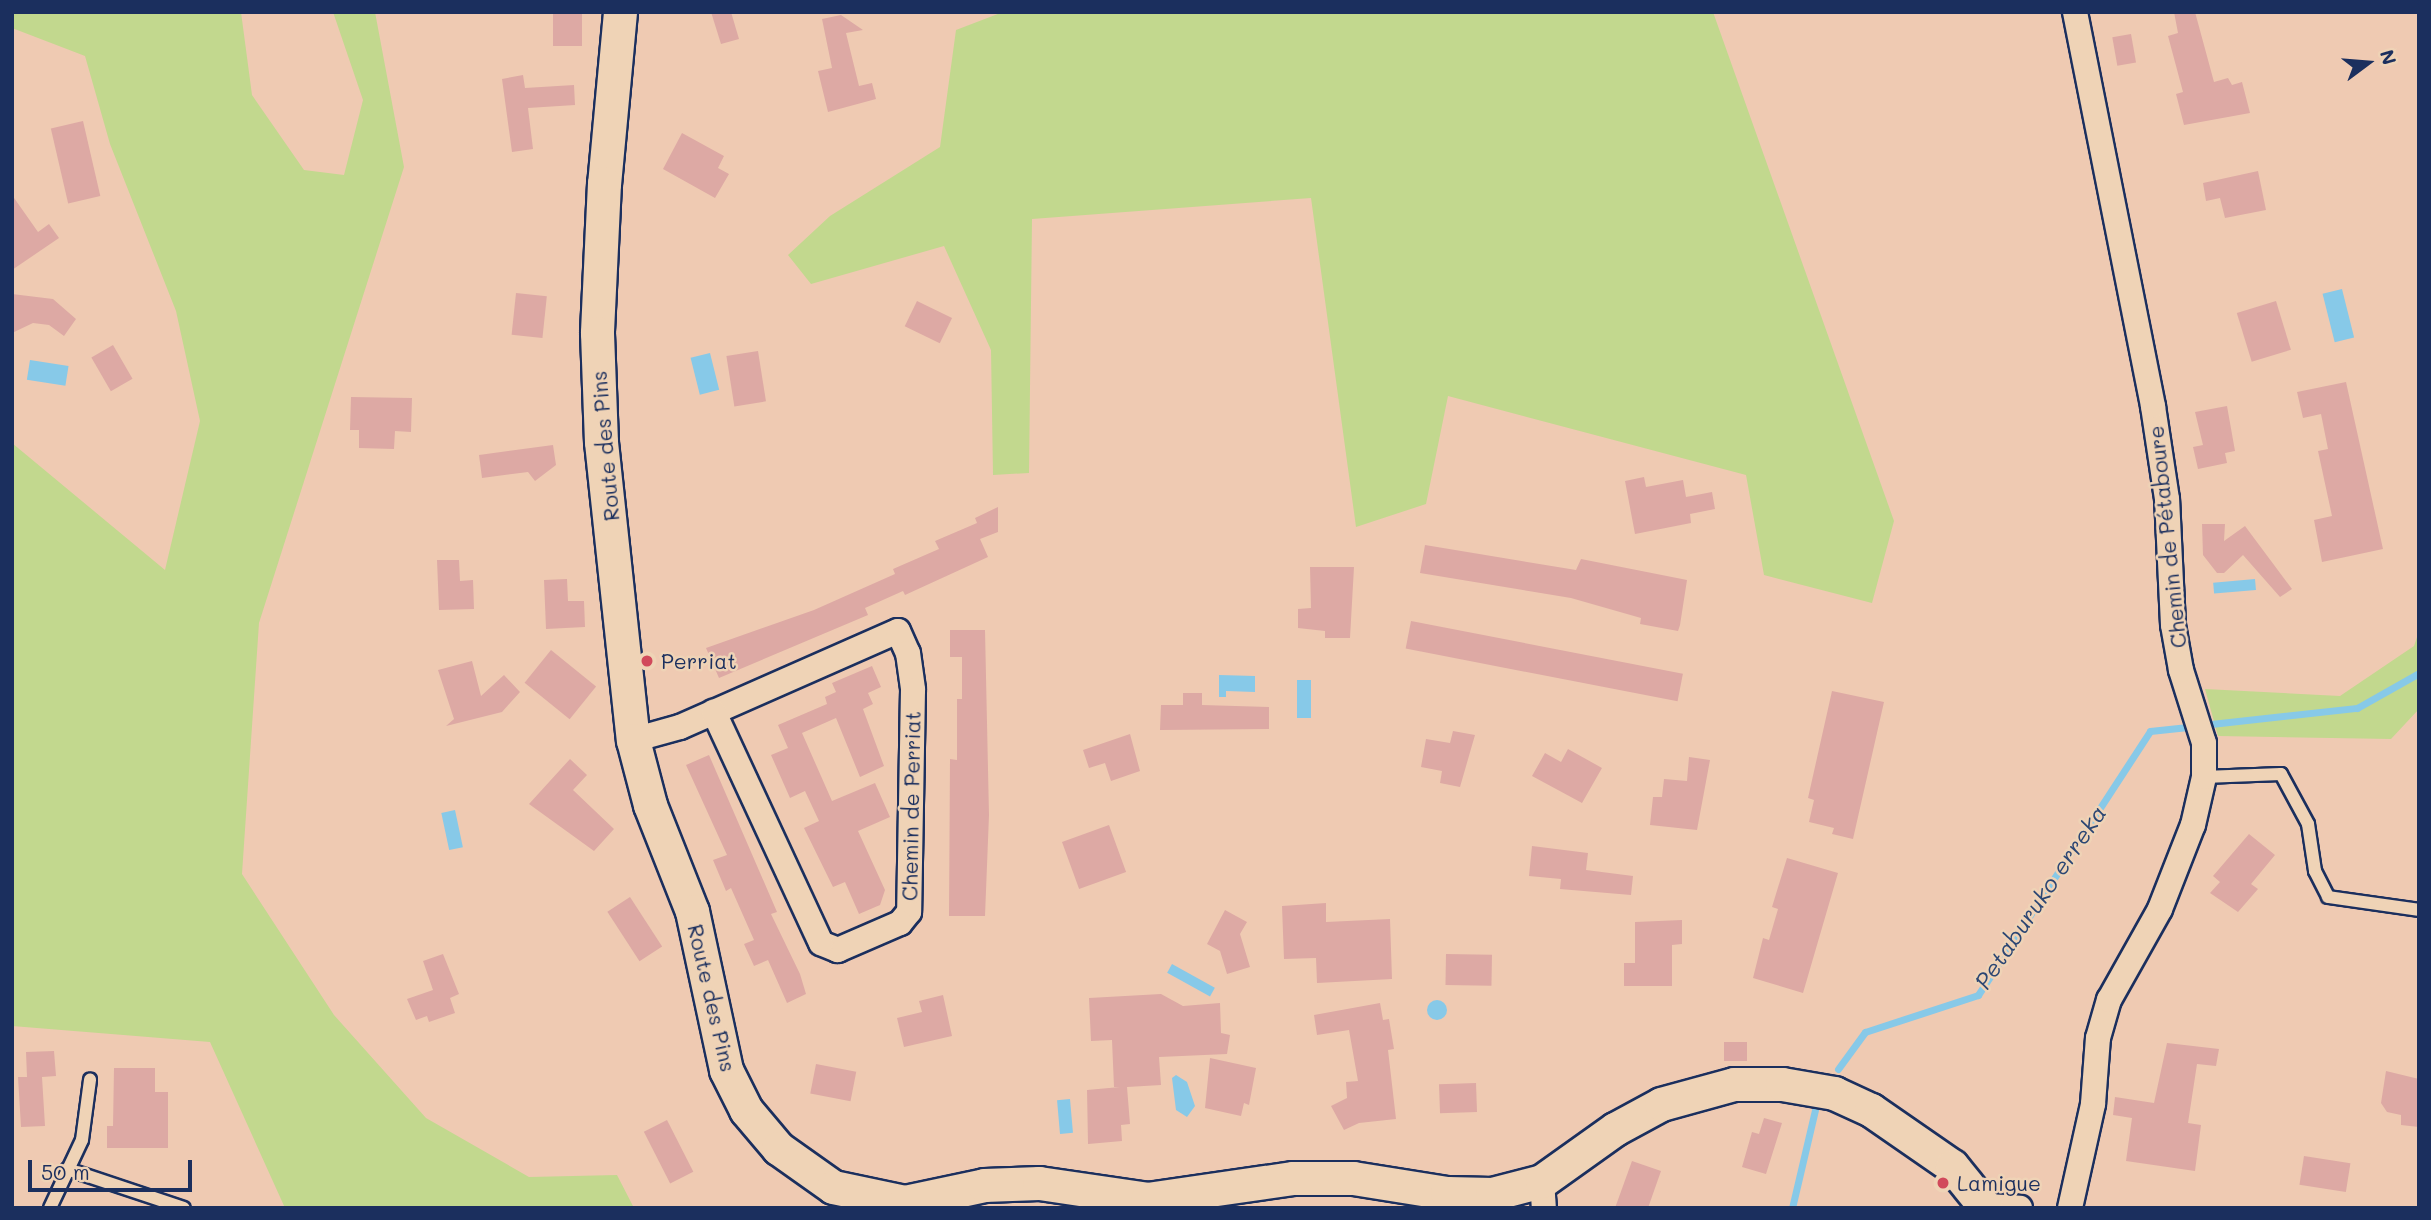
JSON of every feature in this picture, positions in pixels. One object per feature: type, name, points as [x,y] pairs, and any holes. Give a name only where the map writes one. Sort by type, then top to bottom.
[{"type":"street","name":"Route des Pins","points":[[621,12],[604,183],[597,333],[601,442],[632,740],[650,805],[692,911],[726,1070],[746,1110],[778,1148],[833,1187],[905,1202],[984,1185],[1039,1183],[1147,1199],[1293,1178],[1353,1178],[1447,1193],[1543,1194],[1615,1129],[1661,1104],[1734,1084],[1782,1084],[1834,1093],[1871,1110],[1952,1166],[1986,1207]]},
{"type":"street","name":"Chemin de Pétaboure","points":[[2070,1208],[2093,1104],[2098,1038],[2109,1000],[2161,909],[2193,825],[2204,777],[2204,743],[2181,670],[2173,625],[2167,499],[2153,406],[2075,12]]},
{"type":"street","name":"Chemin de Perriat","points":[[632,740],[714,712],[898,631],[908,653],[912,690],[909,912],[900,923],[838,950],[821,943],[714,712]]},
{"type":"street","points":[[1986,1207],[2020,1208]]},
{"type":"lane","points":[[2204,777],[2281,774],[2308,824],[2315,871],[2328,897],[2419,910]]},
{"type":"lane","points":[[50,1208],[82,1140],[90,1080]]},
{"type":"lane","points":[[67,1169],[184,1208]]},
{"type":"green space","points":[[12,12],[241,12],[252,95],[304,170],[344,175],[363,100],[333,12],[375,12],[404,167],[259,623],[242,874],[334,1015],[426,1118],[529,1177],[617,1175],[634,1208],[285,1208],[210,1042],[12,1026],[12,443],[165,570],[200,421],[176,311],[110,144],[85,56],[12,28]]},
{"type":"green space","points":[[1003,12],[1713,12],[1894,521],[1872,603],[1764,575],[1746,475],[1448,396],[1426,504],[1356,527],[1311,198],[1032,219],[1029,473],[993,475],[991,350],[944,246],[811,284],[788,255],[830,216],[940,147],[956,30]]},
{"type":"green space","points":[[2419,631],[2419,709],[2391,739],[2218,736],[2205,689],[2340,696],[2414,646]]},
{"type":"water","points":[[2342,289],[2354,338],[2335,342],[2323,294]]},
{"type":"water","points":[[710,353],[719,390],[700,395],[691,358]]},
{"type":"water","points":[[30,360],[69,366],[65,386],[27,380]]},
{"type":"water","points":[[2255,579],[2256,590],[2214,594],[2213,583]]},
{"type":"water","points":[[1219,675],[1255,676],[1255,692],[1226,691],[1226,697],[1219,697]]},
{"type":"water","points":[[1297,680],[1311,680],[1311,718],[1297,718]]},
{"type":"water","points":[[455,810],[463,847],[449,850],[441,813]]},
{"type":"water","points":[[1172,964],[1215,988],[1210,997],[1167,973]]},
{"type":"water","points":[[1433,1000],[1441,1000],[1447,1010],[1441,1020],[1433,1020],[1427,1014],[1427,1006]]},
{"type":"water","points":[[1176,1075],[1187,1082],[1195,1106],[1187,1117],[1176,1110],[1172,1078]]},
{"type":"water","points":[[1070,1099],[1073,1133],[1060,1134],[1057,1100]]},
{"type":"building","points":[[553,12],[582,12],[582,46],[553,46]]},
{"type":"building","points":[[711,12],[731,12],[739,39],[721,44]]},
{"type":"building","points":[[2174,12],[2195,12],[2214,82],[2228,78],[2232,85],[2242,82],[2250,113],[2184,125],[2176,94],[2183,92],[2168,36],[2178,33]]},
{"type":"building","points":[[841,15],[863,30],[846,33],[859,86],[872,83],[876,99],[828,112],[818,71],[832,68],[822,19]]},
{"type":"building","points":[[2131,34],[2136,63],[2117,66],[2112,37]]},
{"type":"building","points":[[523,75],[525,88],[574,85],[575,105],[528,108],[533,149],[512,152],[502,79]]},
{"type":"building","points":[[83,121],[100,196],[68,203],[51,128]]},
{"type":"building","points":[[682,133],[724,156],[718,168],[729,174],[715,198],[663,169]]},
{"type":"building","points":[[2258,171],[2266,210],[2225,218],[2220,198],[2206,201],[2203,183]]},
{"type":"building","points":[[12,195],[38,232],[49,224],[59,238],[12,270]]},
{"type":"building","points":[[516,293],[547,296],[542,338],[512,335]]},
{"type":"building","points":[[12,294],[53,299],[76,319],[64,336],[49,325],[33,323],[12,333]]},
{"type":"building","points":[[917,301],[952,318],[940,343],[905,326]]},
{"type":"building","points":[[2276,301],[2291,350],[2252,362],[2237,313]]},
{"type":"building","points":[[113,345],[132,379],[111,391],[91,358]]},
{"type":"building","points":[[758,351],[766,401],[734,406],[726,356]]},
{"type":"building","points":[[2346,382],[2383,549],[2322,562],[2314,520],[2332,516],[2318,451],[2328,449],[2321,414],[2303,418],[2297,392]]},
{"type":"building","points":[[351,397],[412,398],[411,432],[395,431],[394,449],[359,448],[359,430],[350,430]]},
{"type":"building","points":[[2227,406],[2235,451],[2225,453],[2227,463],[2198,469],[2193,447],[2203,445],[2195,412]]},
{"type":"building","points":[[553,445],[556,465],[535,481],[528,472],[482,478],[479,455]]},
{"type":"building","points":[[1644,477],[1646,487],[1683,480],[1686,497],[1712,492],[1715,509],[1690,514],[1691,523],[1635,534],[1625,481]]},
{"type":"building","points":[[998,507],[998,532],[980,539],[988,557],[905,595],[903,591],[865,608],[868,615],[719,678],[706,648],[814,610],[895,574],[893,569],[939,549],[935,541],[977,523],[975,518]]},
{"type":"building","points":[[2202,524],[2225,524],[2224,541],[2245,526],[2292,589],[2280,597],[2243,555],[2224,573],[2217,573],[2203,555]]},
{"type":"building","points":[[1425,545],[1576,570],[1581,559],[1687,580],[1680,625],[1678,631],[1640,624],[1641,618],[1571,598],[1420,573]]},
{"type":"building","points":[[437,560],[459,560],[460,581],[473,580],[474,609],[439,610]]},
{"type":"building","points":[[1310,567],[1354,567],[1350,638],[1325,638],[1325,631],[1298,628],[1298,609],[1311,608]]},
{"type":"building","points":[[567,579],[568,601],[584,601],[585,627],[546,629],[544,580]]},
{"type":"building","points":[[1411,621],[1683,674],[1678,701],[1406,648]]},
{"type":"building","points":[[950,630],[985,630],[989,815],[985,916],[949,916],[950,759],[957,760],[957,699],[962,699],[962,657],[950,657]]},
{"type":"building","points":[[551,650],[596,687],[570,719],[525,683]]},
{"type":"building","points":[[472,661],[481,696],[504,675],[520,692],[502,712],[446,726],[454,719],[438,670]]},
{"type":"building","points":[[872,666],[881,687],[868,693],[873,704],[863,709],[884,766],[860,777],[836,718],[802,733],[832,801],[875,783],[890,817],[858,831],[885,890],[880,905],[859,914],[845,882],[833,887],[804,828],[819,821],[805,791],[790,798],[771,755],[788,748],[778,725],[827,704],[825,697],[836,692],[832,683]]},
{"type":"building","points":[[1832,691],[1884,702],[1853,839],[1832,834],[1834,828],[1809,822],[1814,800],[1808,798]]},
{"type":"building","points":[[1183,693],[1202,693],[1202,705],[1269,707],[1269,729],[1160,730],[1161,705],[1183,705]]},
{"type":"building","points":[[1453,731],[1475,735],[1460,787],[1440,783],[1442,771],[1421,767],[1426,739],[1450,743]]},
{"type":"building","points":[[1130,734],[1140,771],[1111,781],[1105,763],[1089,768],[1083,750]]},
{"type":"building","points":[[1568,749],[1602,768],[1582,803],[1532,776],[1545,753],[1561,762]]},
{"type":"building","points":[[709,755],[777,912],[771,914],[800,974],[806,994],[787,1003],[768,960],[754,966],[744,944],[754,940],[731,888],[726,891],[713,860],[727,855],[686,765]]},
{"type":"building","points":[[1689,757],[1710,760],[1697,830],[1650,825],[1653,797],[1662,797],[1664,779],[1687,781]]},
{"type":"building","points":[[570,759],[587,775],[573,790],[614,829],[594,851],[529,804]]},
{"type":"building","points":[[1109,825],[1126,872],[1079,889],[1062,842]]},
{"type":"building","points":[[2249,834],[2275,855],[2251,884],[2258,889],[2238,912],[2210,893],[2220,882],[2213,876]]},
{"type":"building","points":[[1532,846],[1588,853],[1586,870],[1633,876],[1631,895],[1560,889],[1561,879],[1529,876]]},
{"type":"building","points":[[1787,858],[1838,873],[1803,993],[1753,978],[1763,938],[1769,940],[1778,909],[1772,907]]},
{"type":"building","points":[[630,897],[662,946],[639,961],[607,912]]},
{"type":"building","points":[[1326,903],[1326,922],[1390,919],[1392,979],[1317,983],[1316,958],[1284,959],[1282,906]]},
{"type":"building","points":[[1225,910],[1247,922],[1240,934],[1250,967],[1227,974],[1220,951],[1207,944]]},
{"type":"building","points":[[1682,920],[1682,944],[1672,945],[1672,986],[1624,986],[1624,963],[1635,963],[1635,922]]},
{"type":"building","points":[[443,954],[459,994],[450,998],[455,1013],[429,1022],[427,1016],[416,1020],[407,999],[433,990],[423,961]]},
{"type":"building","points":[[1446,954],[1492,955],[1491,986],[1445,985]]},
{"type":"building","points":[[1161,994],[1183,1006],[1220,1003],[1221,1033],[1230,1035],[1227,1054],[1159,1057],[1161,1085],[1127,1087],[1130,1124],[1121,1125],[1122,1141],[1088,1144],[1087,1090],[1120,1087],[1114,1087],[1112,1040],[1091,1041],[1089,998]]},
{"type":"building","points":[[943,995],[952,1036],[904,1047],[897,1018],[922,1012],[919,1001]]},
{"type":"building","points":[[1380,1003],[1383,1020],[1389,1019],[1394,1049],[1388,1050],[1396,1119],[1359,1123],[1344,1130],[1331,1106],[1347,1098],[1346,1082],[1358,1081],[1349,1030],[1317,1035],[1314,1015]]},
{"type":"building","points":[[1724,1042],[1747,1042],[1747,1061],[1724,1061]]},
{"type":"building","points":[[2167,1043],[2219,1049],[2216,1066],[2197,1064],[2188,1123],[2201,1125],[2195,1171],[2126,1161],[2132,1118],[2113,1115],[2115,1097],[2154,1103]]},
{"type":"building","points":[[54,1051],[56,1076],[42,1077],[45,1126],[21,1127],[18,1077],[27,1077],[26,1052]]},
{"type":"building","points":[[1210,1058],[1256,1068],[1249,1105],[1244,1103],[1241,1116],[1205,1108]]},
{"type":"building","points":[[816,1064],[856,1072],[851,1101],[810,1093]]},
{"type":"building","points":[[114,1068],[155,1068],[155,1092],[168,1092],[168,1148],[107,1148],[107,1126],[113,1126]]},
{"type":"building","points":[[2386,1071],[2419,1079],[2419,1127],[2401,1125],[2401,1115],[2387,1112],[2381,1103]]},
{"type":"building","points":[[1476,1083],[1477,1112],[1440,1113],[1439,1084]]},
{"type":"building","points":[[1764,1118],[1782,1123],[1766,1174],[1742,1167],[1752,1132],[1759,1134]]},
{"type":"building","points":[[667,1120],[693,1172],[670,1183],[644,1132]]},
{"type":"building","points":[[2304,1156],[2350,1163],[2346,1192],[2299,1185]]},
{"type":"building","points":[[1632,1161],[1661,1171],[1648,1208],[1615,1208]]},
{"type":"waterway","name":"Petaburuko erreka","points":[[2211,724],[2357,708],[2419,673]]},
{"type":"waterway","name":"Petaburuko erreka","points":[[1838,1069],[1865,1032],[1978,995],[2150,731],[2188,727]]},
{"type":"waterway","name":"Petaburuko erreka","points":[[1792,1208],[1816,1106]]},
{"type":"place","name":"Perriat","points":[[647,661]]},
{"type":"place","name":"Lamigue","points":[[1943,1183]]}]
